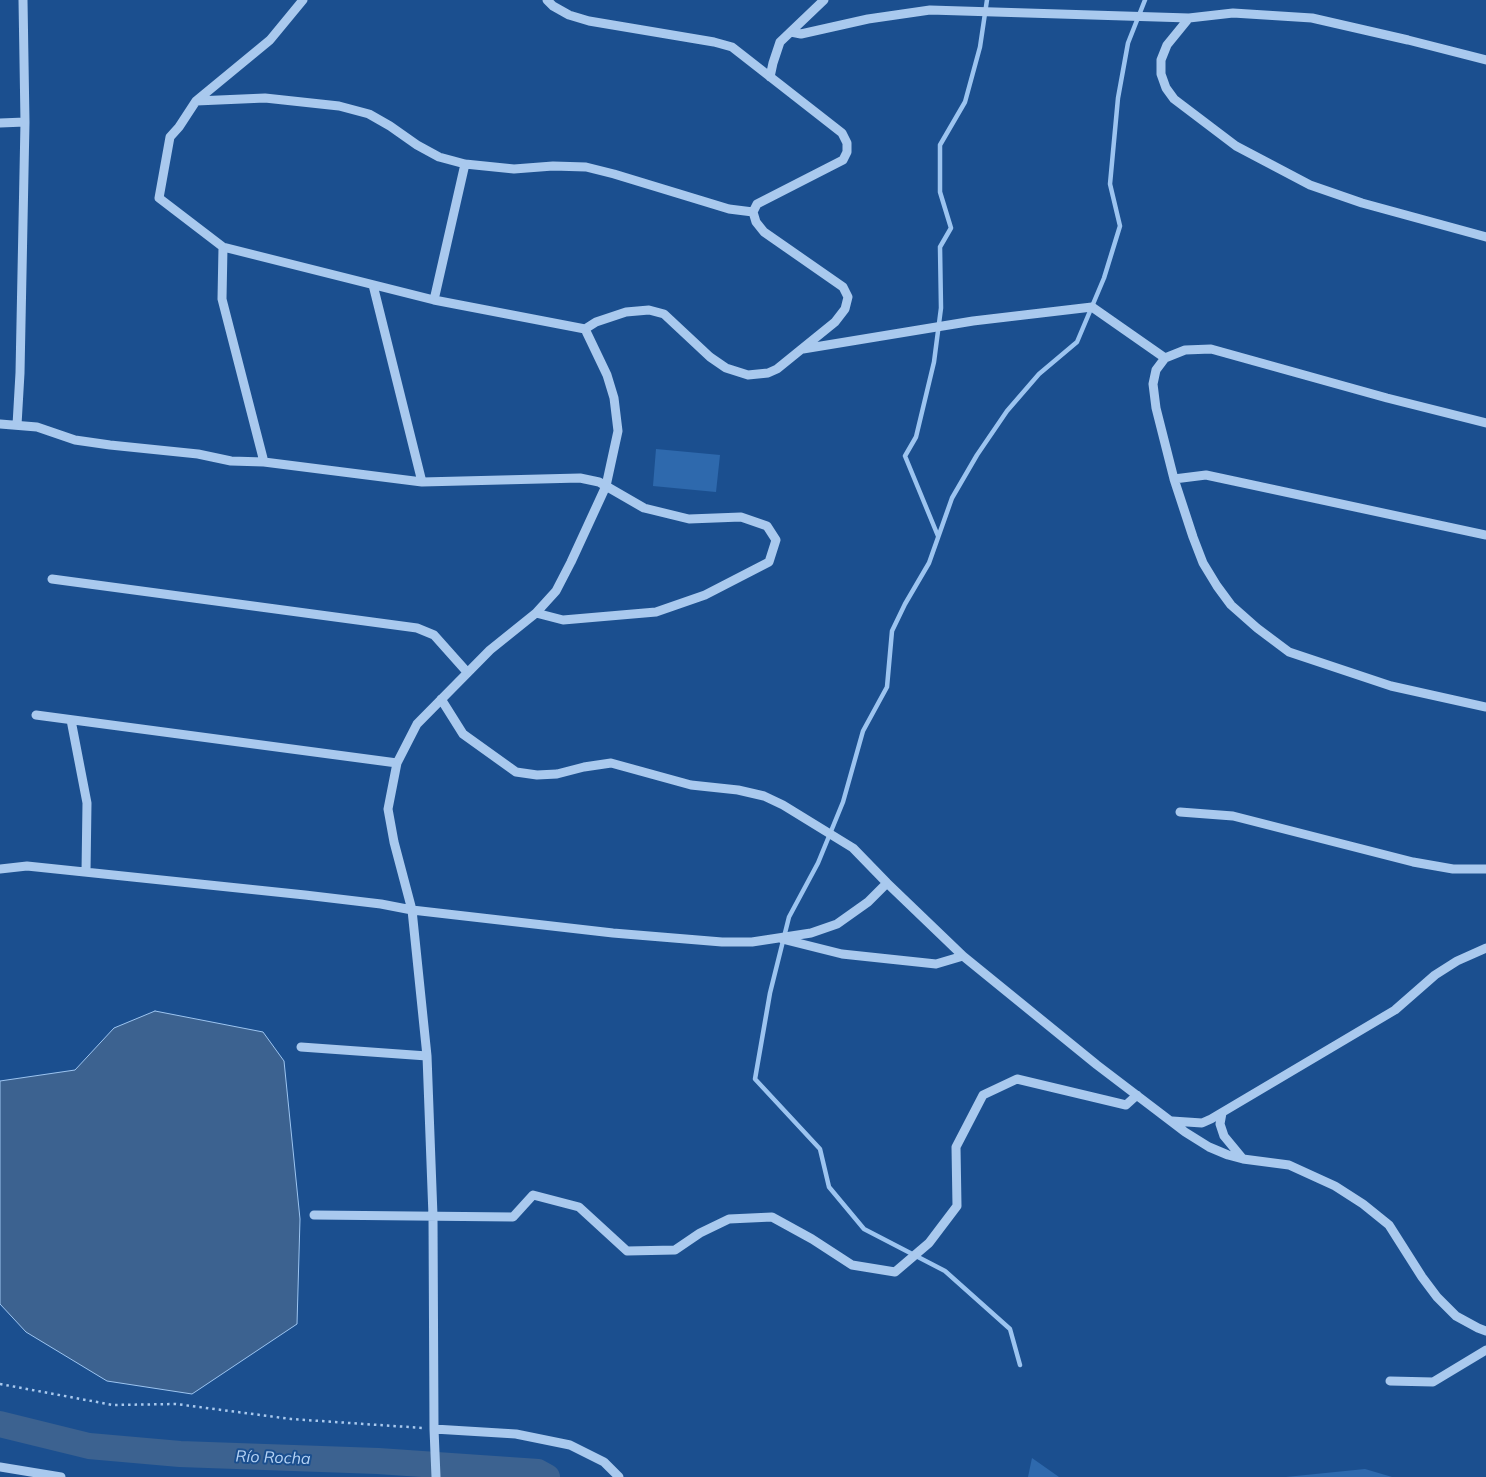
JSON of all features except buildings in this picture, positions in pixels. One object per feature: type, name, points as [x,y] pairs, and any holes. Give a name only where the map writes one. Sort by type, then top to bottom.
[{"type":"street","points":[[17,425],[20,373],[25,122],[23,0]]},
{"type":"street","points":[[303,0],[270,40],[196,101],[170,137],[159,198],[223,246],[434,300],[585,329],[596,322],[626,312],[649,310],[664,314],[726,368],[748,375],[777,370],[835,322],[846,309],[848,297],[843,287],[764,232],[756,222],[753,212],[758,204],[843,160],[847,152],[847,142],[842,133],[732,47],[714,42],[588,21],[569,15],[548,0]]},
{"type":"street","points":[[770,77],[780,42],[824,0]]},
{"type":"street","points":[[791,32],[802,34],[868,18],[930,10],[1189,18],[1233,13],[1312,18],[1486,60]]},
{"type":"street","points":[[1189,18],[1167,45],[1161,60],[1161,74],[1166,88],[1174,99],[1236,146],[1310,185],[1362,203],[1486,237]]},
{"type":"street","points":[[196,101],[265,98],[339,106],[369,114],[439,157],[465,164],[514,168],[586,167],[730,210],[753,212]]},
{"type":"street","points":[[0,123],[25,122]]},
{"type":"street","points":[[434,300],[465,164]]},
{"type":"street","points":[[223,246],[222,298],[264,462]]},
{"type":"street","points":[[373,285],[422,482]]},
{"type":"street","points":[[803,349],[974,321],[1092,307],[1165,358]]},
{"type":"street","points":[[436,1477],[432,1216],[427,1056],[412,910],[394,842],[388,809],[397,763],[417,724],[467,672],[490,650],[536,613],[556,591],[572,562],[606,486],[618,431],[614,398],[607,375],[585,329]]},
{"type":"street","points":[[1486,423],[1387,398],[1211,349],[1185,350],[1165,358],[1156,370],[1153,384],[1156,408],[1174,479],[1203,563],[1231,605],[1257,628],[1289,652],[1391,686],[1486,707]]},
{"type":"street","points":[[0,424],[37,428],[75,440],[110,445],[198,454],[231,461],[264,462],[422,482],[580,478],[599,482],[644,508],[689,519],[740,517],[767,526],[776,540],[769,562],[705,595],[656,612],[563,620],[536,613]]},
{"type":"street","points":[[1174,479],[1206,475],[1486,535]]},
{"type":"street","points":[[52,579],[417,628],[434,635],[467,672]]},
{"type":"street","points":[[441,698],[462,734],[516,772],[537,775],[557,774],[611,763],[691,785],[738,790],[764,796],[783,805],[853,848],[886,883],[963,956],[1097,1065],[1209,1148],[1243,1159],[1289,1165],[1335,1186],[1363,1204],[1389,1225],[1437,1297],[1456,1316],[1486,1331]]},
{"type":"street","points":[[36,715],[397,763]]},
{"type":"street","points":[[71,720],[87,803],[86,872]]},
{"type":"street","points":[[1180,812],[1233,816],[1413,862],[1453,870],[1486,869]]},
{"type":"street","points":[[0,869],[27,866],[362,902],[412,910],[613,933],[722,942],[752,942],[780,938],[811,933],[837,924],[868,902],[886,883]]},
{"type":"street","points":[[780,938],[842,954],[936,964],[963,956]]},
{"type":"street","points":[[1170,1120],[1202,1123],[1211,1119],[1380,1020],[1442,971],[1457,961],[1486,948]]},
{"type":"street","points":[[302,1047],[427,1056]]},
{"type":"street","points":[[314,1215],[513,1217],[533,1195],[579,1207],[627,1251],[675,1250],[700,1232],[729,1219],[772,1218],[812,1239],[852,1265],[895,1272],[929,1242],[957,1206],[956,1147],[982,1095],[1017,1078],[1126,1105],[1137,1095]]},
{"type":"street","points":[[1222,1112],[1220,1124],[1224,1136],[1243,1159]]},
{"type":"street","points":[[1390,1381],[1433,1382],[1486,1350]]},
{"type":"street","points":[[434,1429],[516,1434],[570,1445],[604,1462],[619,1477]]},
{"type":"street","points":[[0,1467],[61,1477]]},
{"type":"path","points":[[0,1384],[112,1405],[176,1404],[291,1419],[434,1429]]},
{"type":"shaded area","points":[[656,449],[720,455],[716,492],[653,486]]},
{"type":"shaded area","points":[[155,1011],[263,1032],[284,1061],[300,1219],[297,1324],[192,1394],[107,1381],[26,1332],[0,1304],[0,1081],[75,1070],[114,1028]]},
{"type":"shaded area","points":[[1032,1458],[1059,1477],[1028,1477]]},
{"type":"shaded area","points":[[1365,1469],[1392,1477],[1286,1477]]},
{"type":"waterway","points":[[938,536],[905,456],[916,437],[934,362],[941,308],[940,247],[951,228],[940,192],[940,145],[965,102],[980,47],[987,0]]},
{"type":"waterway","points":[[1020,1365],[1010,1329],[945,1271],[864,1229],[829,1187],[820,1149],[755,1079],[770,993],[789,917],[818,863],[843,802],[863,731],[887,687],[892,631],[929,563],[952,498],[977,455],[1007,411],[1039,374],[1077,342],[1104,278],[1120,226],[1110,184],[1118,98],[1128,43],[1145,0]]},
{"type":"waterway","name":"Río Rocha","points":[[0,1424],[89,1446],[180,1454],[378,1461],[538,1472],[547,1477]]}]
